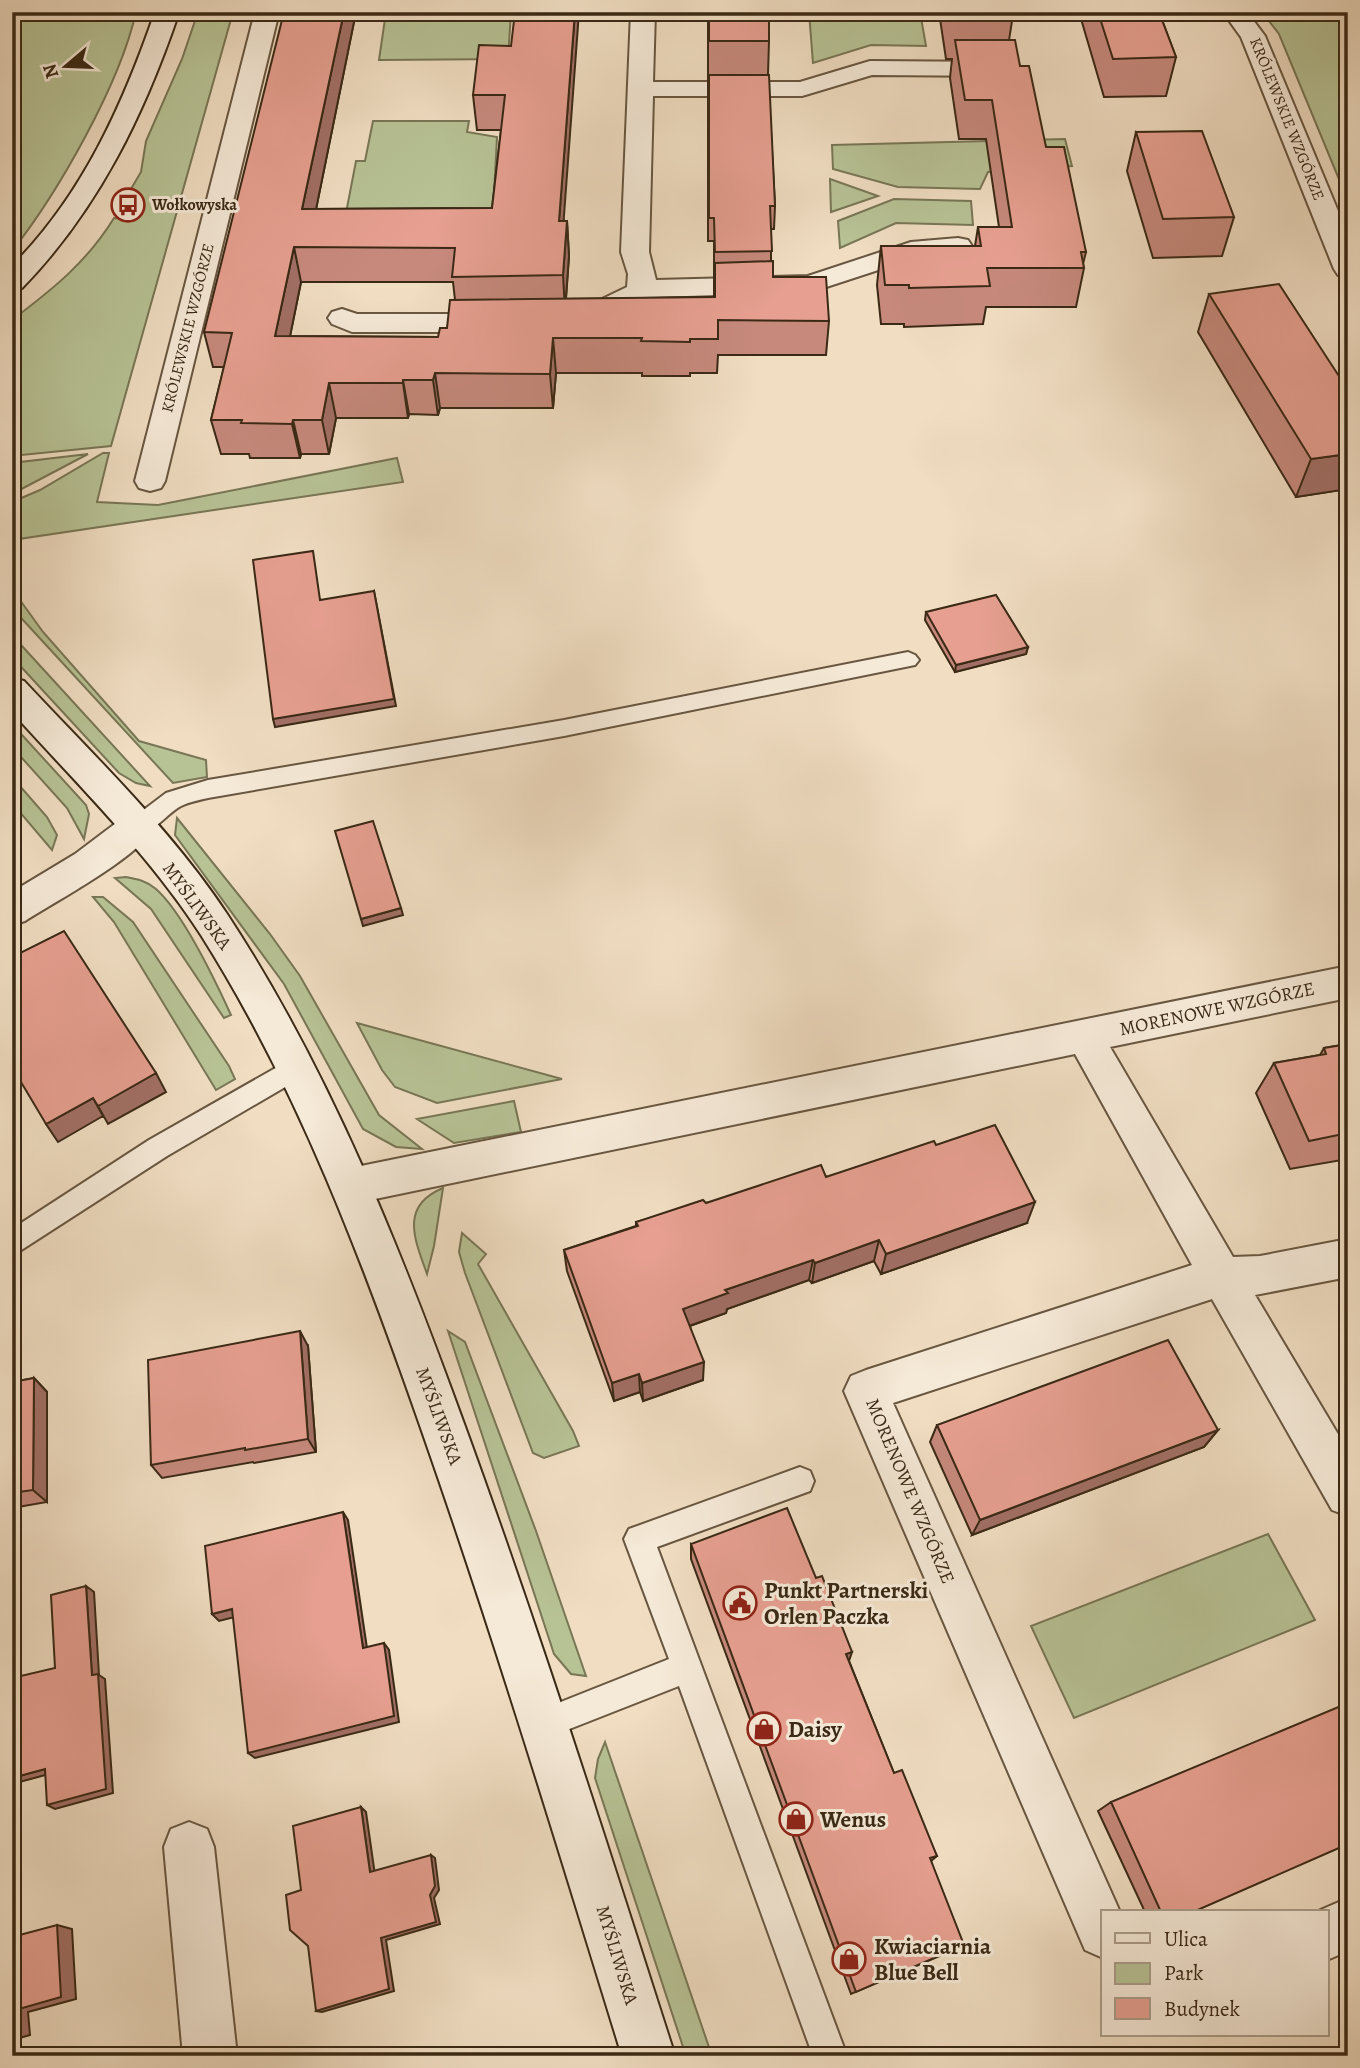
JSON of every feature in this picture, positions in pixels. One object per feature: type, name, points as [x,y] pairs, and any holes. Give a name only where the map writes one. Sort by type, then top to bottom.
[{"type":"street","points":[[12,282],[65,223],[114,141],[143,82],[167,12]]},
{"type":"street","name":"KRÓLEWSKIE WZGÓRZE","points":[[150,481],[267,12]]},
{"type":"street","points":[[641,291],[642,274],[635,253],[643,12]]},
{"type":"street","name":"KRÓLEWSKIE WZGÓRZE","points":[[1235,12],[1254,36],[1348,269]]},
{"type":"street","points":[[640,89],[802,89],[870,68],[1021,69]]},
{"type":"street","points":[[555,323],[583,319],[641,291],[656,288],[811,284],[911,250],[958,246]]},
{"type":"street","points":[[342,318],[352,323],[522,323]]},
{"type":"street","name":"MYŚLIWSKA","points":[[12,690],[137,827],[209,918],[238,962],[295,1068],[351,1186],[388,1278],[475,1516],[544,1724],[642,2054]]},
{"type":"street","points":[[12,910],[88,864],[137,827]]},
{"type":"street","name":"MORENOWE WZGÓRZE","points":[[351,1186],[1348,982]]},
{"type":"street","points":[[1085,1035],[1106,1078],[1348,1494]]},
{"type":"street","name":"MORENOWE WZGÓRZE","points":[[1101,1927],[866,1391],[1222,1277],[1260,1275],[1348,1258]]},
{"type":"street","points":[[189,1847],[210,2056]]},
{"type":"street","points":[[1328,1934],[1348,1924]]},
{"type":"lane","points":[[137,827],[174,799],[208,789],[564,727],[908,660]]},
{"type":"lane","points":[[12,1244],[158,1148],[295,1068]]},
{"type":"lane","points":[[800,1481],[639,1539],[830,2056]]},
{"type":"lane","points":[[544,1724],[687,1667]]},
{"type":"green space","points":[[12,12],[136,12],[116,72],[85,137],[49,199],[12,251]]},
{"type":"green space","points":[[198,12],[233,12],[111,446],[12,456],[12,320],[81,261],[114,218],[125,219],[139,196],[128,194],[141,172],[146,141],[182,59]]},
{"type":"green space","points":[[386,12],[511,12],[508,59],[379,60]]},
{"type":"green space","points":[[809,12],[920,12],[926,46],[871,45],[813,63]]},
{"type":"green space","points":[[1262,12],[1348,12],[1348,201],[1279,34]]},
{"type":"green space","points":[[373,121],[469,121],[467,132],[497,137],[493,214],[342,234],[356,161],[365,161]]},
{"type":"green space","points":[[1065,139],[1072,166],[988,172],[980,189],[898,187],[833,169],[832,145]]},
{"type":"green space","points":[[830,179],[878,196],[831,212]]},
{"type":"green space","points":[[894,199],[971,201],[973,225],[896,223],[840,248],[838,221]]},
{"type":"green space","points":[[103,453],[109,453],[97,502],[158,505],[397,458],[403,482],[12,540],[12,502],[40,490]]},
{"type":"green space","points":[[88,454],[12,494],[12,463]]},
{"type":"green space","points":[[12,589],[43,632],[139,741],[206,760],[207,777],[173,783],[12,608]]},
{"type":"green space","points":[[12,636],[150,786],[136,783],[119,773],[12,657]]},
{"type":"green space","points":[[12,724],[86,805],[89,814],[84,839],[67,808],[12,747]]},
{"type":"green space","points":[[12,777],[47,817],[57,835],[52,850],[12,803]]},
{"type":"green space","points":[[177,818],[270,934],[300,976],[379,1115],[422,1149],[396,1147],[363,1129],[284,984],[175,835]]},
{"type":"green space","points":[[126,877],[149,884],[167,900],[198,948],[231,1015],[224,1018],[151,909],[115,878]]},
{"type":"green space","points":[[93,897],[103,897],[133,922],[235,1079],[216,1090],[114,922]]},
{"type":"green space","points":[[357,1023],[562,1079],[437,1103],[395,1087],[382,1070]]},
{"type":"green space","points":[[514,1101],[521,1132],[454,1143],[417,1119]]},
{"type":"green space","points":[[443,1188],[427,1274],[415,1237],[415,1214],[429,1195]]},
{"type":"green space","points":[[462,1233],[486,1254],[478,1264],[579,1446],[544,1458],[533,1453],[465,1273],[459,1252]]},
{"type":"green space","points":[[448,1331],[465,1342],[536,1531],[586,1676],[571,1674],[554,1654]]},
{"type":"green space","points":[[1268,1534],[1315,1620],[1074,1718],[1031,1626]]},
{"type":"green space","points":[[605,1742],[712,2056],[686,2056],[595,1778],[598,1759]]},
{"type":"building","points":[[284,12],[344,12],[302,209],[492,208],[505,95],[473,95],[479,45],[511,46],[515,12],[575,12],[559,221],[567,221],[563,275],[452,277],[455,248],[294,247],[275,336],[438,337],[440,328],[447,328],[450,300],[715,297],[715,263],[773,261],[773,277],[826,277],[829,321],[718,320],[718,339],[690,339],[690,342],[641,341],[642,338],[553,338],[550,374],[435,373],[433,380],[403,380],[403,383],[329,383],[322,420],[293,420],[292,424],[211,420],[232,333],[204,332]]},
{"type":"building","points":[[709,12],[769,12],[769,41],[709,41]]},
{"type":"building","points":[[950,12],[1010,12],[1012,21],[952,20]]},
{"type":"building","points":[[1098,12],[1159,12],[1176,57],[1113,59]]},
{"type":"building","points":[[955,40],[1015,40],[1020,66],[1029,66],[1046,147],[1064,147],[1086,252],[1081,252],[1084,268],[987,268],[990,286],[909,288],[909,285],[885,285],[881,246],[981,246],[978,227],[1012,227],[992,100],[965,100]]},
{"type":"building","points":[[709,75],[769,75],[775,206],[770,206],[772,251],[715,252],[714,218],[709,218]]},
{"type":"building","points":[[1202,131],[1234,217],[1163,219],[1136,132]]},
{"type":"building","points":[[1279,284],[1348,390],[1348,454],[1311,459],[1209,294]]},
{"type":"building","points":[[313,551],[320,600],[374,591],[394,699],[273,719],[253,560]]},
{"type":"building","points":[[996,595],[1028,647],[956,665],[926,612]]},
{"type":"building","points":[[373,821],[401,908],[361,919],[335,831]]},
{"type":"building","points":[[64,931],[156,1073],[98,1106],[93,1098],[46,1124],[12,1067],[12,957]]},
{"type":"building","points":[[1348,1044],[1348,1133],[1309,1141],[1274,1063],[1326,1054],[1324,1048]]},
{"type":"building","points":[[995,1125],[1035,1202],[886,1254],[879,1240],[815,1263],[813,1260],[725,1290],[728,1293],[683,1309],[704,1362],[642,1383],[639,1374],[612,1383],[564,1250],[638,1226],[636,1222],[703,1200],[706,1203],[821,1165],[826,1177],[934,1141],[936,1145]]},
{"type":"building","points":[[300,1331],[308,1439],[151,1465],[148,1360]]},
{"type":"building","points":[[1168,1340],[1218,1430],[980,1520],[937,1425]]},
{"type":"building","points":[[34,1378],[33,1490],[12,1493],[12,1382]]},
{"type":"building","points":[[787,1508],[816,1578],[822,1576],[852,1652],[846,1654],[894,1773],[902,1770],[937,1856],[930,1858],[964,1945],[856,1992],[691,1544]]},
{"type":"building","points":[[343,1512],[363,1648],[384,1643],[394,1716],[248,1753],[232,1609],[212,1614],[205,1546]]},
{"type":"building","points":[[86,1586],[92,1675],[98,1674],[106,1789],[47,1805],[45,1769],[12,1778],[12,1678],[55,1668],[51,1595]]},
{"type":"building","points":[[1348,1703],[1348,1844],[1198,1910],[1160,1910],[1111,1802]]},
{"type":"building","points":[[361,1807],[370,1872],[431,1855],[435,1886],[430,1895],[436,1922],[381,1938],[389,1989],[316,2011],[308,1946],[290,1930],[286,1895],[301,1890],[293,1826]]},
{"type":"building","points":[[57,1925],[61,1997],[12,2011],[12,1937]]},
{"type":"place","name":"Wołkowyska","points":[[128,205]]},
{"type":"place","name":"Punkt Partnerski Orlen Paczka","points":[[740,1603]]},
{"type":"place","name":"Daisy","points":[[764,1729]]},
{"type":"place","name":"Wenus","points":[[796,1819]]},
{"type":"place","name":"Kwiaciarnia Blue Bell","points":[[849,1959]]}]
